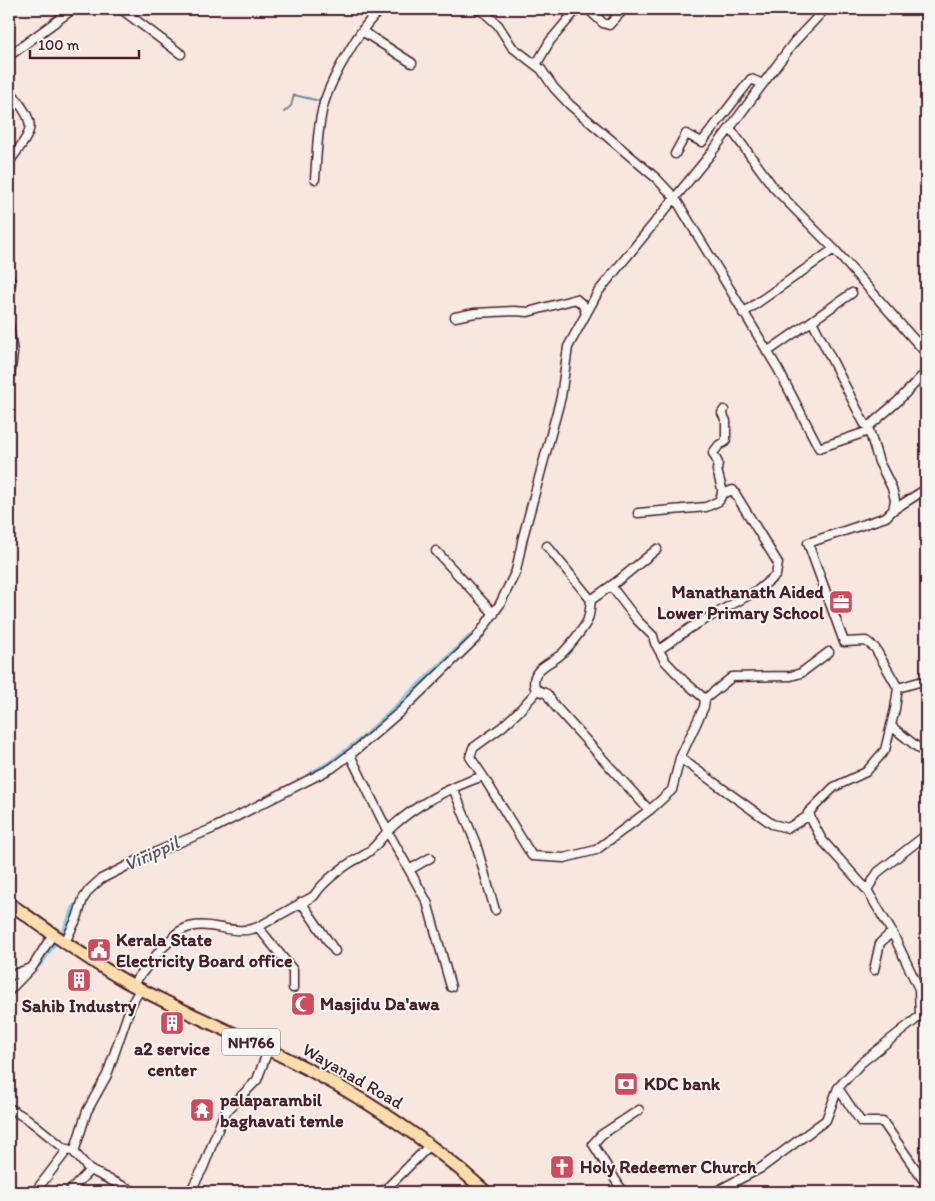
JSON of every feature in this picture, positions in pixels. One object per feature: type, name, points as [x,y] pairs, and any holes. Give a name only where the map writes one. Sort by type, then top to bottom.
[{"type":"highway","name":"Wayanad Road","points":[[9,903],[99,966],[268,1050],[365,1101],[430,1145],[486,1192]]},
{"type":"street","points":[[9,56],[72,9]]},
{"type":"street","points":[[121,9],[181,54]]},
{"type":"street","points":[[316,179],[318,140],[324,103],[339,66],[362,31],[376,13],[382,9]]},
{"type":"street","points":[[476,9],[498,25],[512,47],[541,69],[554,88],[570,105],[660,182],[674,198],[767,352],[819,448],[869,429],[921,377],[926,375]]},
{"type":"street","points":[[536,65],[550,41],[577,9]]},
{"type":"street","points":[[588,9],[603,23],[609,25],[624,9]]},
{"type":"street","points":[[65,942],[77,918],[83,899],[89,890],[101,879],[152,854],[237,817],[332,768],[401,711],[477,637],[494,614],[516,571],[523,536],[561,397],[568,347],[598,292],[730,128],[795,41],[825,9]]},
{"type":"street","points":[[362,31],[412,63]]},
{"type":"street","points":[[676,154],[686,134],[702,142],[751,79],[763,84]]},
{"type":"street","points":[[9,89],[27,113],[30,123],[28,137],[9,162]]},
{"type":"street","points":[[730,128],[774,188],[834,249],[926,354]]},
{"type":"street","points":[[743,313],[834,249]]},
{"type":"street","points":[[9,277],[11,283],[9,288]]},
{"type":"street","points":[[767,352],[852,293]]},
{"type":"street","points":[[455,317],[475,312],[528,312],[576,299],[583,305],[586,314]]},
{"type":"street","points":[[812,321],[864,423],[869,429],[879,462],[892,488],[895,500],[893,510]]},
{"type":"street","points":[[9,325],[13,353],[9,384]]},
{"type":"street","points":[[722,494],[717,470],[718,463],[713,453],[726,439],[726,421],[722,413],[724,410]]},
{"type":"street","points":[[715,1192],[761,1168],[826,1120],[838,1088],[861,1063],[920,1016],[923,998],[892,932],[867,890],[822,840],[808,813],[834,787],[866,772],[885,750],[895,710],[898,688],[874,648],[866,641],[844,642],[808,543],[886,517],[893,510],[926,489]]},
{"type":"street","points":[[638,513],[706,507],[714,504],[722,494],[733,490],[778,564],[776,575],[758,590],[690,628],[659,650]]},
{"type":"street","points":[[547,546],[591,600]]},
{"type":"street","points":[[648,810],[555,706],[547,694],[534,688],[534,684],[536,674],[540,668],[560,656],[580,632],[588,619],[591,600],[657,550]]},
{"type":"street","points":[[436,551],[494,614]]},
{"type":"street","points":[[610,586],[637,620],[653,636],[665,661],[705,699]]},
{"type":"street","points":[[538,690],[502,727],[472,748],[470,757],[532,856],[564,858],[596,850],[672,790],[680,758],[704,707],[705,699],[732,678],[801,674],[828,652]]},
{"type":"street","points":[[898,688],[926,680]]},
{"type":"street","points":[[891,726],[926,754]]},
{"type":"street","points":[[350,755],[400,855],[427,902],[451,987]]},
{"type":"street","points":[[680,758],[772,824],[788,828],[810,815]]},
{"type":"street","points":[[34,1192],[71,1151],[87,1111],[107,1075],[137,986],[162,948],[182,929],[212,926],[249,931],[314,896],[319,889],[350,863],[366,854],[392,826],[424,803],[453,788],[483,776]]},
{"type":"street","points":[[453,788],[476,844],[494,910]]},
{"type":"street","points":[[867,890],[878,872],[926,835]]},
{"type":"street","points":[[400,855],[408,850]]},
{"type":"street","points":[[409,870],[430,858]]},
{"type":"street","points":[[301,902],[335,951]]},
{"type":"street","points":[[258,926],[293,970],[293,988]]},
{"type":"street","points":[[874,970],[880,943],[892,932]]},
{"type":"street","points":[[9,991],[30,969],[48,945],[53,934]]},
{"type":"street","points":[[9,976],[30,969]]},
{"type":"street","points":[[190,1192],[203,1168],[224,1114],[257,1080],[268,1050]]},
{"type":"street","points":[[838,1088],[861,1122],[883,1122],[925,1181]]},
{"type":"street","points":[[9,1108],[29,1120],[71,1151],[90,1170],[135,1192]]},
{"type":"street","points":[[623,1192],[593,1144],[601,1134],[639,1110]]},
{"type":"street","points":[[383,1192],[430,1145]]},
{"type":"street","points":[[69,1192],[90,1170]]},
{"type":"waterway","points":[[284,112],[291,106],[294,95],[320,101],[320,98],[323,99]]},
{"type":"waterway","points":[[313,774],[331,764],[363,740],[471,638]]},
{"type":"waterway","name":"Virippil","points":[[63,937],[76,907]]},
{"type":"waterway","points":[[39,963],[52,944]]},
{"type":"place","name":"Manathanath Aided Lower Primary School","points":[[841,602]]},
{"type":"place","name":"Kerala State Electricity Board office","points":[[99,950]]},
{"type":"place","name":"Sahib Industry","points":[[79,980]]},
{"type":"place","name":"Masjidu Da'awa","points":[[303,1004]]},
{"type":"place","name":"a2 service center","points":[[172,1023]]},
{"type":"place","name":"KDC bank","points":[[626,1084]]},
{"type":"place","name":"palaparambil baghavati temle","points":[[202,1110]]},
{"type":"place","name":"Holy Redeemer Church","points":[[562,1167]]}]
